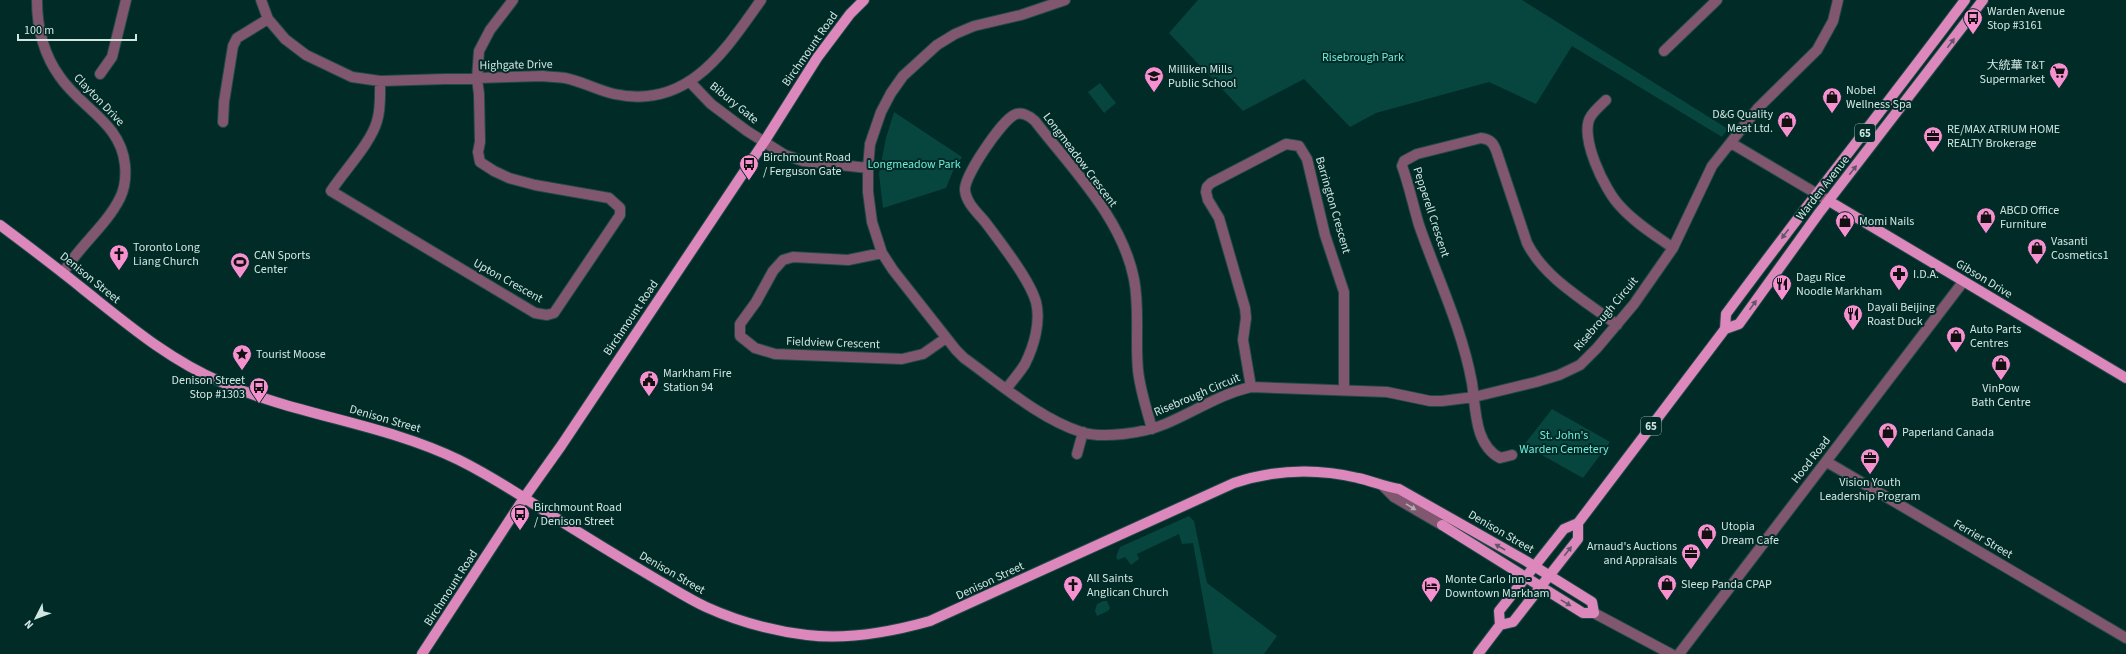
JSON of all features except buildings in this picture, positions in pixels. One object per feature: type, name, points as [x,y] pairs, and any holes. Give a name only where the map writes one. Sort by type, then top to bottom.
[{"type":"main road","name":"Birchmount Road","points":[[422,654],[524,498],[565,440],[764,142],[817,58],[850,14],[864,0]]},
{"type":"main road","name":"Warden Avenue","points":[[1500,625],[1499,611],[1564,528],[1578,523],[1724,329],[1726,314],[1807,205],[1912,72],[1965,0]]},
{"type":"main road","name":"Warden Avenue","points":[[1724,329],[1739,324],[1828,201],[1918,87],[1984,0]]},
{"type":"main road","points":[[1912,72],[1918,87]]},
{"type":"main road","name":"Gibson Drive","points":[[1828,201],[2126,378]]},
{"type":"main road","name":"Denison Street","points":[[0,225],[152,344],[213,379],[245,392],[282,404],[405,436],[460,461],[524,498],[641,571],[705,607],[736,619],[782,631],[809,636],[836,636],[901,629],[944,616],[1213,492],[1252,477],[1272,473],[1309,471],[1360,478],[1384,486],[1400,489],[1534,566],[1592,602],[1594,613],[1583,613],[1442,525]]},
{"type":"main road","name":"Warden Avenue","points":[[1478,654],[1500,625],[1513,622],[1578,539],[1578,523]]},
{"type":"street","name":"Clayton Drive","points":[[37,0],[39,28],[49,60],[60,78],[75,95],[110,128],[120,142],[124,155],[126,173],[120,197],[106,219],[70,261],[63,273]]},
{"type":"street","points":[[100,74],[112,57],[126,0]]},
{"type":"street","name":"Highgate Drive","points":[[261,0],[268,19],[285,39],[306,55],[352,77],[380,81],[543,76],[565,78],[613,94],[642,98],[672,90],[690,82],[704,72],[761,0]]},
{"type":"street","points":[[477,79],[479,51],[490,30],[513,0]]},
{"type":"street","name":"Risebrough Circuit","points":[[1065,0],[1021,15],[974,26],[955,34],[937,45],[903,76],[891,93],[881,112],[870,144],[868,168],[872,218],[882,253],[893,270],[946,338],[964,358],[1049,418],[1083,432],[1119,434],[1152,429],[1235,391],[1251,387],[1387,392],[1430,400],[1474,397],[1559,375],[1580,364],[1617,324],[1673,248],[1707,175],[1731,143],[1772,93],[1817,50],[1833,21],[1838,0]]},
{"type":"street","points":[[1664,51],[1717,0]]},
{"type":"street","points":[[223,122],[224,102],[233,46],[237,38],[268,19]]},
{"type":"street","name":"Upton Crescent","points":[[380,81],[378,121],[372,134],[338,179],[331,191],[535,313],[547,315],[554,312],[565,298],[620,215],[620,208],[609,198],[516,179],[494,172],[480,162],[478,152],[480,142],[479,94],[477,79]]},
{"type":"street","name":"Bibury Gate","points":[[690,82],[711,104],[764,142],[785,155],[803,161],[868,168]]},
{"type":"street","points":[[1606,100],[1590,116],[1587,129],[1593,155],[1600,172],[1618,205],[1630,216],[1673,248]]},
{"type":"street","name":"Longmeadow Crescent","points":[[1007,388],[1024,365],[1032,347],[1037,328],[1036,301],[1019,270],[974,209],[965,190],[969,174],[1000,128],[1014,115],[1021,114],[1029,116],[1035,121],[1100,205],[1115,230],[1127,256],[1134,278],[1139,315],[1138,370],[1152,429]]},
{"type":"street","name":"Pepperell Crescent","points":[[1474,397],[1451,307],[1419,224],[1402,166],[1404,161],[1411,156],[1481,138],[1487,138],[1492,142],[1527,243],[1533,256],[1550,274],[1617,324]]},
{"type":"street","points":[[1731,143],[1818,193],[1828,201]]},
{"type":"street","name":"Barrington Crescent","points":[[1251,387],[1243,340],[1246,308],[1221,225],[1206,192],[1207,187],[1211,184],[1286,144],[1299,146],[1307,160],[1326,234],[1344,292],[1344,390]]},
{"type":"street","name":"Fieldview Crescent","points":[[882,253],[848,260],[793,257],[783,260],[773,272],[756,302],[740,324],[740,336],[755,348],[782,355],[902,359],[923,354],[946,338]]},
{"type":"street","name":"Hood Road","points":[[1678,654],[1827,462],[1963,282]]},
{"type":"street","points":[[1474,397],[1481,436],[1485,446],[1491,454],[1500,458],[1512,455]]},
{"type":"street","points":[[1077,454],[1083,432]]},
{"type":"street","name":"Ferrier Street","points":[[1827,462],[2126,638]]},
{"type":"street","name":"Denison Street","points":[[1384,486],[1394,497],[1442,525]]},
{"type":"street","name":"Denison Street","points":[[1594,613],[1671,654]]},
{"type":"green space","name":"Risebrough Park","points":[[1198,0],[1522,0],[1728,129],[1722,137],[1572,46],[1536,104],[1489,82],[1376,113],[1350,127],[1304,79],[1243,111],[1169,33]]},
{"type":"green space","points":[[1100,83],[1116,103],[1104,113],[1088,92]]},
{"type":"green space","name":"Longmeadow Park","points":[[894,112],[962,157],[953,171],[946,188],[883,208],[879,174],[886,138]]},
{"type":"green space","name":"St. John's Warden Cemetery","points":[[1552,409],[1610,442],[1583,478],[1524,445]]},
{"type":"green space","points":[[1189,516],[1194,521],[1207,583],[1277,636],[1264,654],[1213,654],[1193,543],[1182,544],[1179,534],[1137,554],[1139,559],[1131,565],[1125,557],[1118,560],[1116,557],[1120,547]]},
{"type":"green space","points":[[1107,601],[1110,608],[1108,611],[1097,616],[1095,611],[1097,604]]},
{"type":"place","name":"Warden Avenue Stop #3161","points":[[1973,35]]},
{"type":"place","name":"大統華 T&T Supermarket","points":[[2059,89]]},
{"type":"place","name":"Milliken Mills Public School","points":[[1154,93]]},
{"type":"place","name":"Nobel Wellness Spa","points":[[1832,114]]},
{"type":"place","name":"D&G Quality Meat Ltd.","points":[[1787,138]]},
{"type":"place","name":"RE/MAX ATRIUM HOME REALTY Brokerage","points":[[1933,153]]},
{"type":"place","name":"Birchmount Road / Ferguson Gate","points":[[749,181]]},
{"type":"place","name":"ABCD Office Furniture","points":[[1986,234]]},
{"type":"place","name":"Momi Nails","points":[[1845,238]]},
{"type":"place","name":"Vasanti Cosmetics1","points":[[2037,265]]},
{"type":"place","name":"Toronto Long Liang Church","points":[[119,271]]},
{"type":"place","name":"CAN Sports Center","points":[[240,279]]},
{"type":"place","name":"I.D.A.","points":[[1899,291]]},
{"type":"place","name":"Dagu Rice Noodle Markham","points":[[1782,301]]},
{"type":"place","name":"Dayali Beijing Roast Duck","points":[[1853,331]]},
{"type":"place","name":"Auto Parts Centres","points":[[1956,353]]},
{"type":"place","name":"Tourist Moose","points":[[242,371]]},
{"type":"place","name":"VinPow Bath Centre","points":[[2001,381]]},
{"type":"place","name":"Markham Fire Station 94","points":[[649,397]]},
{"type":"place","name":"Denison Street Stop #1303","points":[[259,404]]},
{"type":"place","name":"Paperland Canada","points":[[1888,449]]},
{"type":"place","name":"Vision Youth Leadership Program","points":[[1870,475]]},
{"type":"place","name":"Birchmount Road / Denison Street","points":[[520,531]]},
{"type":"place","name":"Utopia Dream Cafe","points":[[1707,550]]},
{"type":"place","name":"Arnaud's Auctions and Appraisals","points":[[1691,570]]},
{"type":"place","name":"Sleep Panda CPAP","points":[[1667,601]]},
{"type":"place","name":"All Saints Anglican Church","points":[[1073,602]]},
{"type":"place","name":"Monte Carlo Inn - Downtown Markham","points":[[1431,603]]}]
